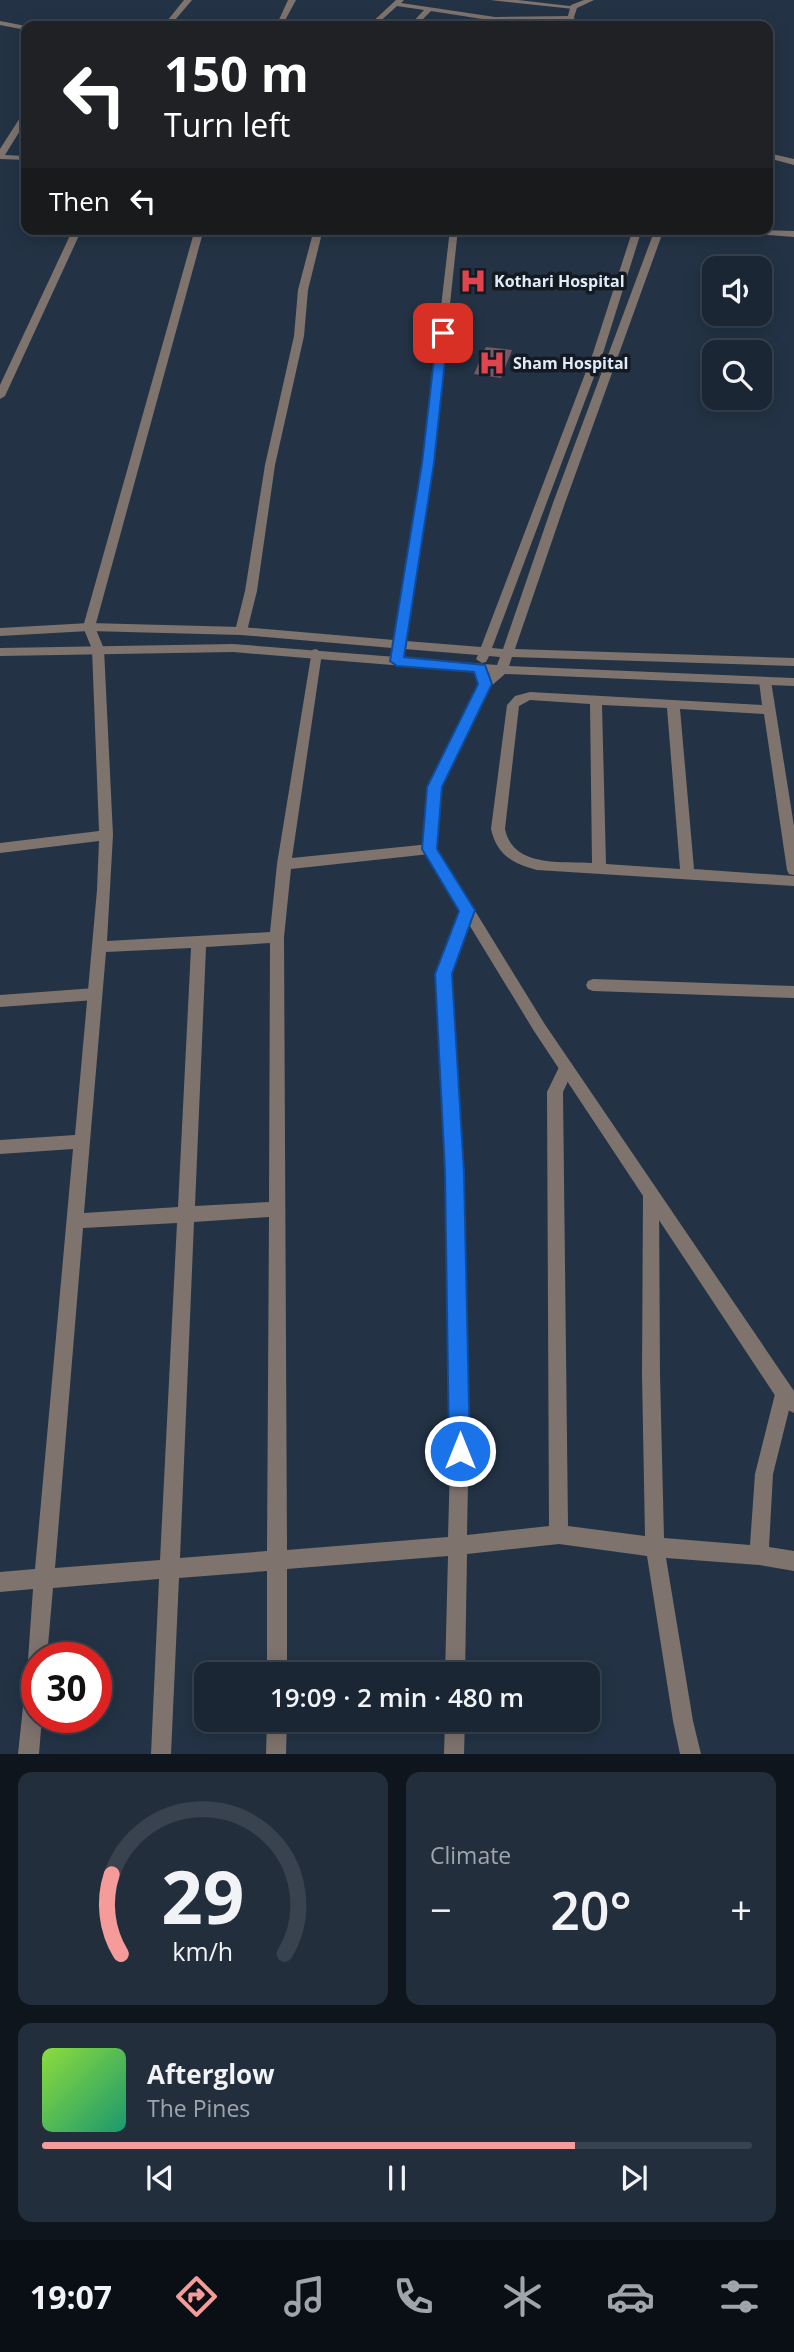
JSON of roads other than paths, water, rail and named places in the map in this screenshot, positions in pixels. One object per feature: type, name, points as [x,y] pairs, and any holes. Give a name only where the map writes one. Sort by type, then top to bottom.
[{"type":"street","points":[[170,21],[188,0]]},
{"type":"street","points":[[282,21],[292,0]]},
{"type":"street","points":[[494,0],[574,7],[590,0]]},
{"type":"street","points":[[376,21],[397,2],[460,18],[548,21]]},
{"type":"street","points":[[569,21],[574,7]]},
{"type":"street","points":[[417,21],[429,9]]},
{"type":"street","points":[[0,23],[21,27]]},
{"type":"street","points":[[21,123],[0,156],[21,158]]},
{"type":"street","points":[[773,156],[794,162]]},
{"type":"street","points":[[773,232],[794,234]]},
{"type":"street","points":[[0,396],[75,235]]},
{"type":"street","points":[[39,1642],[83,1141],[106,835],[97,649],[89,627],[198,235]]},
{"type":"street","points":[[241,631],[251,591],[270,465],[299,336],[303,290],[317,235]]},
{"type":"street","points":[[397,661],[428,463],[453,235]]},
{"type":"street","points":[[485,684],[480,668],[485,651],[601,343],[636,235]]},
{"type":"street","points":[[658,235],[559,503],[502,670],[485,684],[434,787],[430,849],[566,1068],[789,1399],[764,1474],[759,1555]]},
{"type":"street","points":[[601,343],[618,346]]},
{"type":"street","points":[[0,632],[89,627],[241,631],[508,653],[794,662]]},
{"type":"street","points":[[0,652],[233,648],[502,670],[794,682]]},
{"type":"street","points":[[277,1662],[276,937],[284,864],[316,653]]},
{"type":"street","points":[[765,681],[794,870]]},
{"type":"street","points":[[769,710],[530,696],[519,699],[513,705],[499,839],[509,855],[537,865],[794,881]]},
{"type":"street","points":[[596,700],[600,869]]},
{"type":"street","points":[[674,705],[687,874]]},
{"type":"street","points":[[0,848],[106,835]]},
{"type":"street","points":[[284,864],[430,849]]},
{"type":"street","points":[[455,1662],[460,1428],[455,1172],[443,974],[467,910]]},
{"type":"street","points":[[99,947],[276,937]]},
{"type":"street","points":[[161,1754],[199,941]]},
{"type":"street","points":[[593,985],[794,992]]},
{"type":"street","points":[[0,1001],[95,994]]},
{"type":"street","points":[[559,1534],[555,1092],[566,1068]]},
{"type":"street","points":[[0,1147],[83,1141]]},
{"type":"street","points":[[651,1195],[655,1547],[682,1721],[691,1754]]},
{"type":"street","points":[[76,1221],[278,1209]]},
{"type":"street","points":[[0,1582],[457,1546],[559,1534],[794,1561]]},
{"type":"street","points":[[276,1754],[277,1732]]},
{"type":"street","points":[[454,1754],[455,1732]]},
{"type":"street","points":[[28,1754],[30,1733]]},
{"type":"place","name":"Kothari Hospital","points":[[473,281]]},
{"type":"place","name":"Sham Hospital","points":[[492,363]]}]
